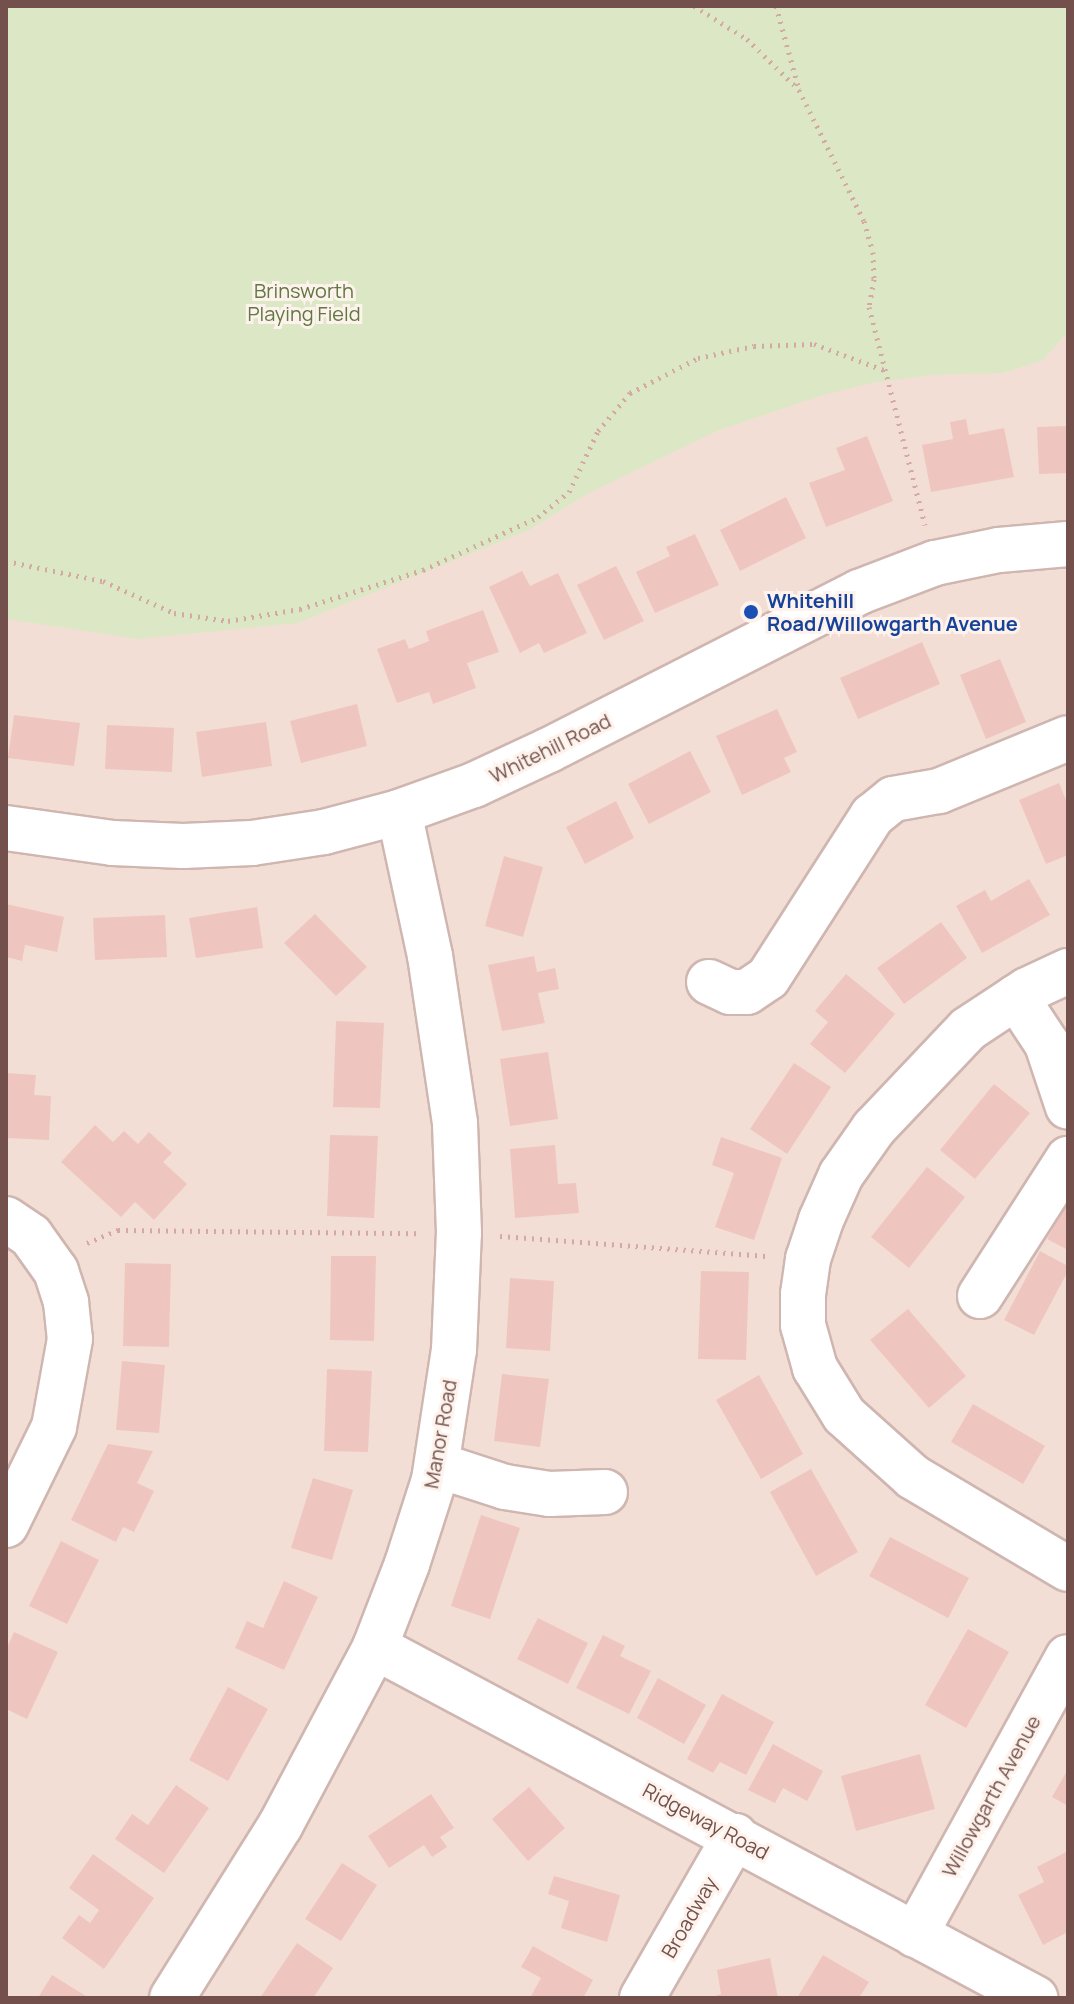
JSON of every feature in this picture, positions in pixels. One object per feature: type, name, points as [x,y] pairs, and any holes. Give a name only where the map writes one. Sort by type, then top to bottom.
[{"type":"street","name":"Whitehill Road","points":[[6,828],[113,843],[183,846],[252,843],[324,832],[399,812],[474,785],[524,762],[859,592],[935,563],[999,550],[1068,544]]},
{"type":"street","points":[[709,982],[730,992],[747,992],[768,978],[872,816],[893,799],[939,791],[1068,738]]},
{"type":"street","name":"Manor Road","points":[[172,1998],[280,1826],[375,1647],[407,1564],[437,1465],[454,1350],[459,1233],[455,1123],[430,956],[399,812]]},
{"type":"street","points":[[1068,971],[1016,997],[968,1029],[874,1128],[841,1175],[808,1259],[803,1294],[803,1325],[815,1368],[844,1415],[913,1477],[1068,1569]]},
{"type":"street","points":[[1016,997],[1047,1044],[1068,1107]]},
{"type":"street","points":[[980,1296],[1068,1159]]},
{"type":"street","points":[[6,1219],[31,1236],[49,1260],[66,1302],[70,1339],[54,1427],[6,1525]]},
{"type":"street","points":[[437,1465],[505,1487],[549,1494],[605,1492]]},
{"type":"street","name":"Ridgeway Road","points":[[375,1647],[1035,1998]]},
{"type":"street","name":"Willowgarth Avenue","points":[[915,1935],[1068,1657]]},
{"type":"street","name":"Broadway","points":[[642,1998],[735,1836]]},
{"type":"path","points":[[694,6],[747,39],[799,90]]},
{"type":"path","points":[[776,6],[799,90],[864,221],[873,252],[874,279],[869,307],[935,563]]},
{"type":"path","points":[[6,561],[103,581],[174,613],[228,621],[300,609],[423,570],[538,517],[569,492],[598,431],[630,393],[698,358],[754,346],[814,344],[884,370]]},
{"type":"path","points":[[49,1260],[118,1230],[459,1233],[808,1259]]},
{"type":"shaded area","points":[[6,6],[1068,6],[1068,1998],[6,1998]]},
{"type":"green space","name":"Brinsworth Playing Field","points":[[6,6],[1068,6],[1068,332],[1043,360],[1003,373],[934,375],[871,383],[823,395],[717,431],[589,493],[527,531],[298,623],[138,639],[6,619]]},
{"type":"building","points":[[966,419],[969,435],[1004,428],[1014,477],[931,492],[922,445],[953,439],[950,422]]},
{"type":"building","points":[[1068,426],[1068,473],[1039,474],[1037,427]]},
{"type":"building","points":[[867,436],[893,501],[826,527],[809,483],[845,470],[836,448]]},
{"type":"building","points":[[786,497],[806,538],[740,571],[720,530]]},
{"type":"building","points":[[695,534],[719,585],[655,613],[636,572],[670,556],[666,547]]},
{"type":"building","points":[[616,566],[644,621],[604,640],[577,585]]},
{"type":"building","points":[[522,571],[530,586],[558,573],[587,633],[544,653],[539,643],[520,653],[489,587]]},
{"type":"building","points":[[483,610],[499,652],[467,663],[476,688],[433,704],[429,692],[397,703],[377,649],[405,639],[409,649],[429,641],[426,631]]},
{"type":"building","points":[[922,642],[940,684],[858,719],[840,678]]},
{"type":"building","points":[[1000,659],[1026,722],[986,739],[960,675]]},
{"type":"building","points":[[357,704],[367,746],[301,763],[290,721]]},
{"type":"building","points":[[777,709],[797,752],[784,758],[791,772],[742,795],[716,736]]},
{"type":"building","points":[[14,715],[80,723],[74,766],[8,758]]},
{"type":"building","points":[[266,722],[272,766],[202,777],[196,732]]},
{"type":"building","points":[[107,725],[174,728],[172,772],[105,769]]},
{"type":"building","points":[[690,751],[711,792],[649,824],[628,784]]},
{"type":"building","points":[[1059,783],[1068,805],[1068,855],[1046,864],[1019,800]]},
{"type":"building","points":[[616,801],[634,838],[585,864],[566,827]]},
{"type":"building","points":[[504,856],[543,867],[523,937],[485,926]]},
{"type":"building","points":[[1029,879],[1050,915],[982,953],[956,906],[985,890],[991,901]]},
{"type":"building","points":[[6,904],[64,917],[57,952],[25,945],[22,961],[6,957]]},
{"type":"building","points":[[257,907],[263,948],[196,958],[189,918]]},
{"type":"building","points":[[315,914],[367,967],[336,996],[284,943]]},
{"type":"building","points":[[165,915],[167,957],[95,960],[93,918]]},
{"type":"building","points":[[941,922],[967,958],[904,1004],[877,968]]},
{"type":"building","points":[[534,956],[537,972],[555,968],[559,989],[538,993],[545,1023],[502,1031],[488,965]]},
{"type":"building","points":[[846,974],[895,1014],[845,1073],[810,1044],[828,1022],[815,1011]]},
{"type":"building","points":[[336,1021],[384,1023],[380,1108],[333,1107]]},
{"type":"building","points":[[548,1052],[558,1119],[510,1126],[500,1059]]},
{"type":"building","points":[[794,1063],[831,1087],[787,1154],[750,1129]]},
{"type":"building","points":[[6,1073],[36,1075],[34,1095],[51,1096],[49,1140],[6,1138]]},
{"type":"building","points":[[994,1084],[1030,1113],[975,1179],[940,1150]]},
{"type":"building","points":[[95,1125],[113,1142],[124,1131],[138,1144],[149,1132],[172,1153],[163,1162],[187,1184],[154,1220],[135,1202],[121,1217],[61,1162]]},
{"type":"building","points":[[330,1135],[378,1136],[374,1218],[327,1216]]},
{"type":"building","points":[[721,1137],[782,1158],[754,1240],[715,1227],[734,1173],[712,1165]]},
{"type":"building","points":[[555,1145],[558,1184],[576,1183],[579,1213],[515,1218],[510,1149]]},
{"type":"building","points":[[927,1167],[965,1197],[909,1268],[871,1237]]},
{"type":"building","points":[[1068,1201],[1068,1250],[1047,1239]]},
{"type":"building","points":[[1040,1251],[1068,1266],[1068,1271],[1034,1335],[1004,1320]]},
{"type":"building","points":[[331,1256],[376,1256],[374,1341],[330,1340]]},
{"type":"building","points":[[125,1263],[171,1264],[169,1347],[123,1346]]},
{"type":"building","points":[[701,1271],[749,1272],[746,1360],[698,1359]]},
{"type":"building","points":[[510,1278],[554,1281],[550,1351],[506,1348]]},
{"type":"building","points":[[908,1309],[966,1376],[929,1408],[870,1340]]},
{"type":"building","points":[[122,1361],[165,1365],[159,1433],[116,1430]]},
{"type":"building","points":[[327,1369],[372,1371],[368,1452],[324,1451]]},
{"type":"building","points":[[502,1374],[549,1379],[540,1447],[494,1441]]},
{"type":"building","points":[[759,1375],[803,1454],[761,1479],[716,1400]]},
{"type":"building","points":[[973,1404],[1045,1446],[1023,1484],[951,1442]]},
{"type":"building","points":[[108,1444],[153,1451],[137,1483],[154,1491],[134,1532],[123,1527],[116,1542],[71,1520]]},
{"type":"building","points":[[811,1469],[858,1552],[816,1576],[770,1492]]},
{"type":"building","points":[[313,1478],[353,1490],[332,1560],[291,1548]]},
{"type":"building","points":[[481,1515],[520,1528],[490,1619],[451,1606]]},
{"type":"building","points":[[890,1537],[969,1578],[948,1618],[869,1576]]},
{"type":"building","points":[[61,1541],[99,1560],[67,1624],[29,1606]]},
{"type":"building","points":[[284,1581],[318,1597],[284,1670],[235,1648],[247,1621],[263,1628]]},
{"type":"building","points":[[538,1618],[588,1643],[568,1684],[517,1659]]},
{"type":"building","points":[[968,1629],[1009,1652],[966,1728],[925,1705]]},
{"type":"building","points":[[14,1632],[58,1652],[27,1719],[6,1709],[6,1650]]},
{"type":"building","points":[[603,1635],[625,1646],[620,1656],[651,1671],[629,1714],[576,1688]]},
{"type":"building","points":[[658,1678],[706,1705],[684,1744],[637,1718]]},
{"type":"building","points":[[228,1687],[268,1709],[228,1781],[189,1760]]},
{"type":"building","points":[[722,1694],[774,1722],[746,1775],[720,1762],[713,1773],[687,1759]]},
{"type":"building","points":[[773,1744],[823,1771],[807,1801],[783,1788],[775,1803],[748,1790]]},
{"type":"building","points":[[920,1754],[935,1809],[856,1831],[841,1776]]},
{"type":"building","points":[[1068,1769],[1068,1806],[1052,1797]]},
{"type":"building","points":[[176,1785],[209,1808],[164,1873],[115,1839],[132,1814],[148,1825]]},
{"type":"building","points":[[529,1787],[565,1828],[528,1861],[492,1819]]},
{"type":"building","points":[[431,1794],[454,1828],[440,1837],[447,1847],[432,1857],[424,1845],[389,1868],[368,1836]]},
{"type":"building","points":[[1066,1852],[1068,1932],[1043,1945],[1018,1895],[1044,1882],[1037,1867]]},
{"type":"building","points":[[93,1854],[154,1898],[104,1969],[62,1938],[79,1915],[90,1923],[99,1910],[69,1888]]},
{"type":"building","points":[[342,1863],[377,1885],[341,1941],[305,1919]]},
{"type":"building","points":[[554,1876],[620,1895],[607,1942],[561,1928],[569,1901],[548,1894]]},
{"type":"building","points":[[297,1943],[333,1968],[313,1998],[260,1998]]},
{"type":"building","points":[[533,1946],[593,1980],[583,1998],[530,1998],[541,1978],[521,1967]]},
{"type":"building","points":[[823,1955],[869,1982],[859,1998],[797,1998]]},
{"type":"building","points":[[770,1958],[778,1998],[709,1998],[721,1994],[717,1970]]},
{"type":"building","points":[[52,1975],[86,1996],[85,1998],[38,1998]]},
{"type":"place","name":"Whitehill Road/Willowgarth Avenue","points":[[751,612]]}]
